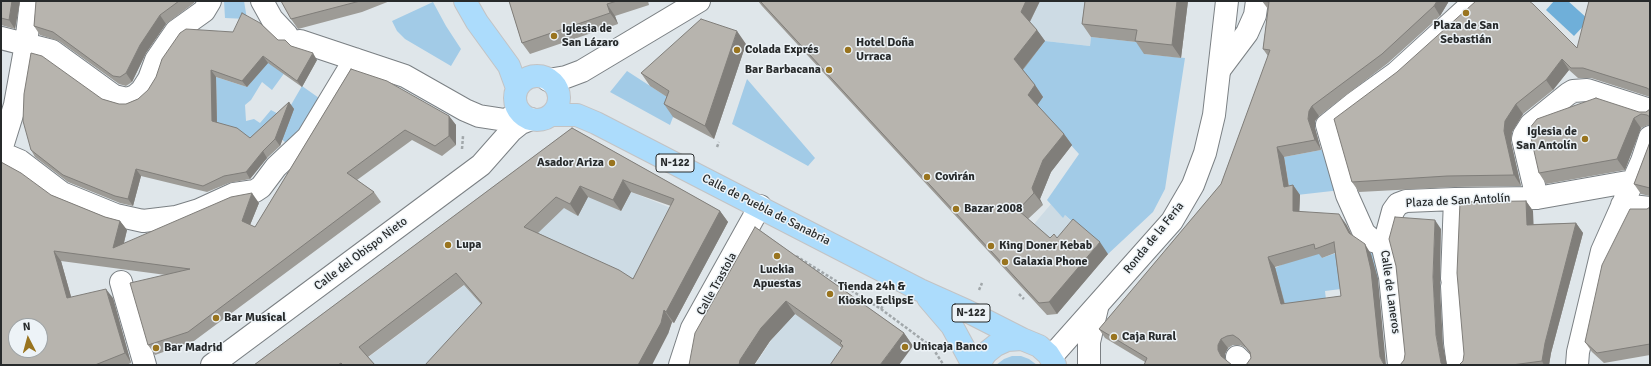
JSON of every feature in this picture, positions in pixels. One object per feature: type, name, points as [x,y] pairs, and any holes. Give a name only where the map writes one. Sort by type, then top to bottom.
[{"type":"highway","points":[[465,1],[477,22],[512,72],[534,100]]},
{"type":"highway","name":"Calle de Puebla de Sanabria","points":[[534,100],[590,120],[760,206],[920,290],[967,311],[1022,339]]},
{"type":"highway","name":"Calle de Puebla de Sanabria","points":[[920,290],[946,316],[958,334],[973,365]]},
{"type":"highway","points":[[978,365],[986,353],[996,345],[1007,340],[1022,339]]},
{"type":"highway","name":"N-122","points":[[1022,339],[1039,346],[1053,361]]},
{"type":"street","points":[[1,150],[15,108],[26,44],[31,1]]},
{"type":"street","points":[[262,1],[272,19],[293,38],[405,76],[458,106],[486,118],[505,120],[534,100]]},
{"type":"street","name":"Calle del Obispo Nieto","points":[[212,365],[481,165],[521,123],[534,100],[566,84],[587,68],[699,1]]},
{"type":"street","name":"Ronda de la Feria","points":[[1053,361],[1172,220],[1190,190],[1202,164],[1208,140],[1220,69],[1227,1]]},
{"type":"street","points":[[1220,69],[1247,33],[1255,15],[1257,1]]},
{"type":"street","points":[[1383,244],[1369,239],[1364,233],[1347,195],[1327,125],[1356,101],[1396,73],[1475,1]]},
{"type":"street","points":[[1,38],[52,51],[116,97],[127,99],[135,96],[142,90],[149,79],[156,60],[176,31],[208,5]]},
{"type":"street","points":[[1,153],[20,161],[62,193],[116,215],[143,221],[176,217],[199,210],[234,194],[255,190],[261,187],[276,167],[308,137],[355,59]]},
{"type":"street","points":[[1537,198],[1523,139],[1527,130],[1573,91],[1587,90],[1650,110]]},
{"type":"street","points":[[458,106],[502,142]]},
{"type":"street","points":[[1577,365],[1578,352],[1600,257],[1633,181],[1650,137]]},
{"type":"street","name":"Plaza de San Antolín","points":[[1383,244],[1393,211],[1398,204],[1406,201],[1537,198],[1633,181]]},
{"type":"street","points":[[1455,199],[1452,282],[1454,343],[1458,365]]},
{"type":"street","points":[[1622,205],[1650,208]]},
{"type":"street","name":"Calle Trastola","points":[[680,365],[695,323],[760,206]]},
{"type":"street","name":"Calle de Laneros","points":[[1383,244],[1390,277],[1399,365]]},
{"type":"street","points":[[122,282],[145,365]]},
{"type":"street","points":[[1089,365],[1089,342],[1097,308]]},
{"type":"path","points":[[717,147],[719,142]]},
{"type":"path","points":[[795,256],[881,309],[932,347],[943,365]]},
{"type":"path","points":[[979,290],[982,283]]},
{"type":"path","points":[[1019,294],[1024,299]]},
{"type":"shaded area","points":[[224,1],[244,1],[247,19],[225,18]]},
{"type":"shaded area","points":[[1040,1],[1095,1],[1090,46],[1045,41],[1029,23]]},
{"type":"shaded area","points":[[1554,1],[1568,1],[1589,20],[1574,36],[1546,10]]},
{"type":"shaded area","points":[[433,2],[461,49],[451,66],[405,39],[397,31],[392,21]]},
{"type":"shaded area","points":[[1091,37],[1146,43],[1144,54],[1185,58],[1165,189],[1153,212],[1108,254],[1065,215],[1063,218],[1047,200],[1079,154],[1036,107],[1022,70],[1045,41],[1090,46]]},
{"type":"shaded area","points":[[266,55],[288,68],[272,90],[262,82],[251,100],[245,105],[246,121],[254,119],[260,123],[271,110],[284,117],[302,86],[319,98],[302,126],[286,143],[271,130],[255,145],[217,128],[216,77],[247,87],[258,74]]},
{"type":"shaded area","points":[[627,71],[678,104],[670,125],[610,92]]},
{"type":"shaded area","points":[[747,79],[815,158],[808,166],[732,124]]},
{"type":"shaded area","points":[[1326,149],[1341,190],[1288,196],[1290,193],[1284,157]]},
{"type":"shaded area","points":[[631,192],[681,212],[641,290],[534,236],[562,207],[585,194],[621,211]]},
{"type":"shaded area","points":[[1051,204],[1063,217],[1065,215],[1074,224],[1065,249],[1029,230]]},
{"type":"shaded area","points":[[1364,243],[1379,260],[1387,277],[1348,283],[1349,288],[1325,291],[1327,308],[1280,315],[1279,284],[1275,268],[1283,264],[1320,253],[1322,258]]},
{"type":"shaded area","points":[[474,278],[493,319],[444,365],[364,365],[362,362]]},
{"type":"shaded area","points":[[778,295],[842,348],[848,365],[755,365],[772,339],[786,323]]},
{"type":"shaded area","points":[[1012,356],[1021,356],[1029,359],[1037,365],[996,365],[1004,359]]},
{"type":"building","points":[[1,1],[12,1],[9,20],[1,18]]},
{"type":"building","points":[[36,1],[179,1],[160,15],[140,45],[126,73],[120,77],[113,76],[53,32],[34,26]]},
{"type":"building","points":[[281,1],[360,1],[291,19]]},
{"type":"building","name":"Iglesia de San Lázaro","points":[[509,1],[617,1],[607,4],[610,13],[522,43]]},
{"type":"building","points":[[760,1],[1026,1],[1021,12],[1037,30],[1014,59],[1035,85],[1028,95],[1064,134],[1043,160],[1032,188],[1034,193],[1018,210],[1050,238],[1054,234],[1057,238],[1073,219],[1100,242],[1049,302],[1039,303]]},
{"type":"building","points":[[1085,1],[1177,1],[1172,45],[1135,41],[1137,30],[1082,24]]},
{"type":"building","points":[[1263,1],[1437,1],[1434,6],[1382,54],[1312,106],[1309,111],[1308,119],[1315,140],[1277,147],[1284,187],[1293,185],[1293,211],[1339,214],[1349,233],[1365,244],[1371,270],[1380,357],[1385,365],[1246,365],[1251,358],[1250,352],[1239,339],[1233,335],[1221,339],[1218,345],[1218,350],[1221,356],[1232,365],[1144,365],[1147,358],[1099,329],[1221,184],[1270,50],[1263,49],[1269,2]],"holes":[[[1334,242],[1341,296],[1281,304],[1268,257],[1314,244],[1315,249]]]},
{"type":"building","points":[[1476,1],[1529,1],[1577,48],[1589,1],[1650,1],[1650,90],[1583,68],[1571,68],[1562,59],[1546,80],[1516,104],[1505,121],[1504,131],[1514,175],[1447,176],[1352,182],[1334,119],[1397,72]]},
{"type":"building","points":[[242,13],[260,23],[278,40],[285,40],[291,46],[313,53],[297,81],[263,56],[242,81],[211,70],[212,121],[237,128],[250,138],[289,102],[275,139],[246,172],[224,176],[203,186],[136,169],[128,199],[115,196],[63,175],[31,150],[23,121],[24,94],[31,53],[42,56],[102,99],[119,104],[126,104],[138,99],[148,90],[156,77],[162,59],[180,33],[186,29],[233,32]]},
{"type":"building","points":[[701,19],[737,31],[705,126],[664,104],[669,91],[641,73]]},
{"type":"building","points":[[351,69],[387,81],[449,116],[449,136],[435,146],[405,130],[347,173],[374,192],[188,332],[148,345],[130,283],[190,269],[54,251],[67,298],[106,289],[125,353],[95,365],[1,365],[1,162],[21,173],[51,195],[105,217],[120,221],[113,248],[231,197],[252,193],[242,221],[255,227]]},
{"type":"building","name":"Iglesia de San Antolín","points":[[1596,98],[1639,112],[1646,112],[1650,109],[1650,117],[1641,114],[1634,118],[1617,159],[1539,173],[1529,129],[1537,119]]},
{"type":"building","points":[[572,128],[720,211],[666,312],[664,310],[661,323],[638,365],[425,365],[482,303],[456,273],[359,347],[375,365],[343,365],[341,363],[338,365],[254,365]],"holes":[[[623,180],[674,199],[633,279],[619,270],[524,227],[556,197],[570,204],[580,186],[613,200]]]},
{"type":"building","points":[[1650,142],[1650,188],[1634,184]]},
{"type":"building","points":[[1526,201],[1527,225],[1576,223],[1545,343],[1542,361],[1512,365],[1459,365],[1463,361],[1464,354],[1457,273],[1460,202]]},
{"type":"building","points":[[1650,207],[1650,344],[1597,353],[1585,342],[1602,265],[1630,209],[1647,209]]},
{"type":"building","points":[[1395,217],[1435,220],[1433,277],[1436,335],[1441,363],[1444,365],[1400,365],[1404,360],[1405,354],[1396,266],[1389,239]]},
{"type":"building","points":[[755,227],[904,333],[880,365],[830,365],[843,346],[840,343],[842,341],[786,301],[761,328],[740,360],[739,365],[689,365],[695,333]]},
{"type":"place","name":"Plaza de San Sebastián","points":[[1466,13]]},
{"type":"place","name":"Iglesia de San Lázaro","points":[[554,36]]},
{"type":"place","name":"Colada Exprés","points":[[737,50]]},
{"type":"place","name":"Hotel Doña Urraca","points":[[848,50]]},
{"type":"place","name":"Bar Barbacana","points":[[829,70]]},
{"type":"place","name":"Iglesia de San Antolín","points":[[1585,139]]},
{"type":"place","name":"Asador Ariza","points":[[612,163]]},
{"type":"place","name":"Covirán","points":[[927,177]]},
{"type":"place","name":"Bazar 2008","points":[[956,209]]},
{"type":"place","name":"Lupa","points":[[448,245]]},
{"type":"place","name":"King Doner Kebab","points":[[991,246]]},
{"type":"place","name":"Luckia Apuestas","points":[[777,256]]},
{"type":"place","name":"Galaxia Phone","points":[[1005,262]]},
{"type":"place","name":"Tienda 24h & Kiosko EclipsE","points":[[830,294]]},
{"type":"place","name":"Bar Musical","points":[[216,318]]},
{"type":"place","name":"Caja Rural","points":[[1114,337]]},
{"type":"place","name":"Unicaja Banco","points":[[905,347]]},
{"type":"place","name":"Bar Madrid","points":[[156,348]]}]
